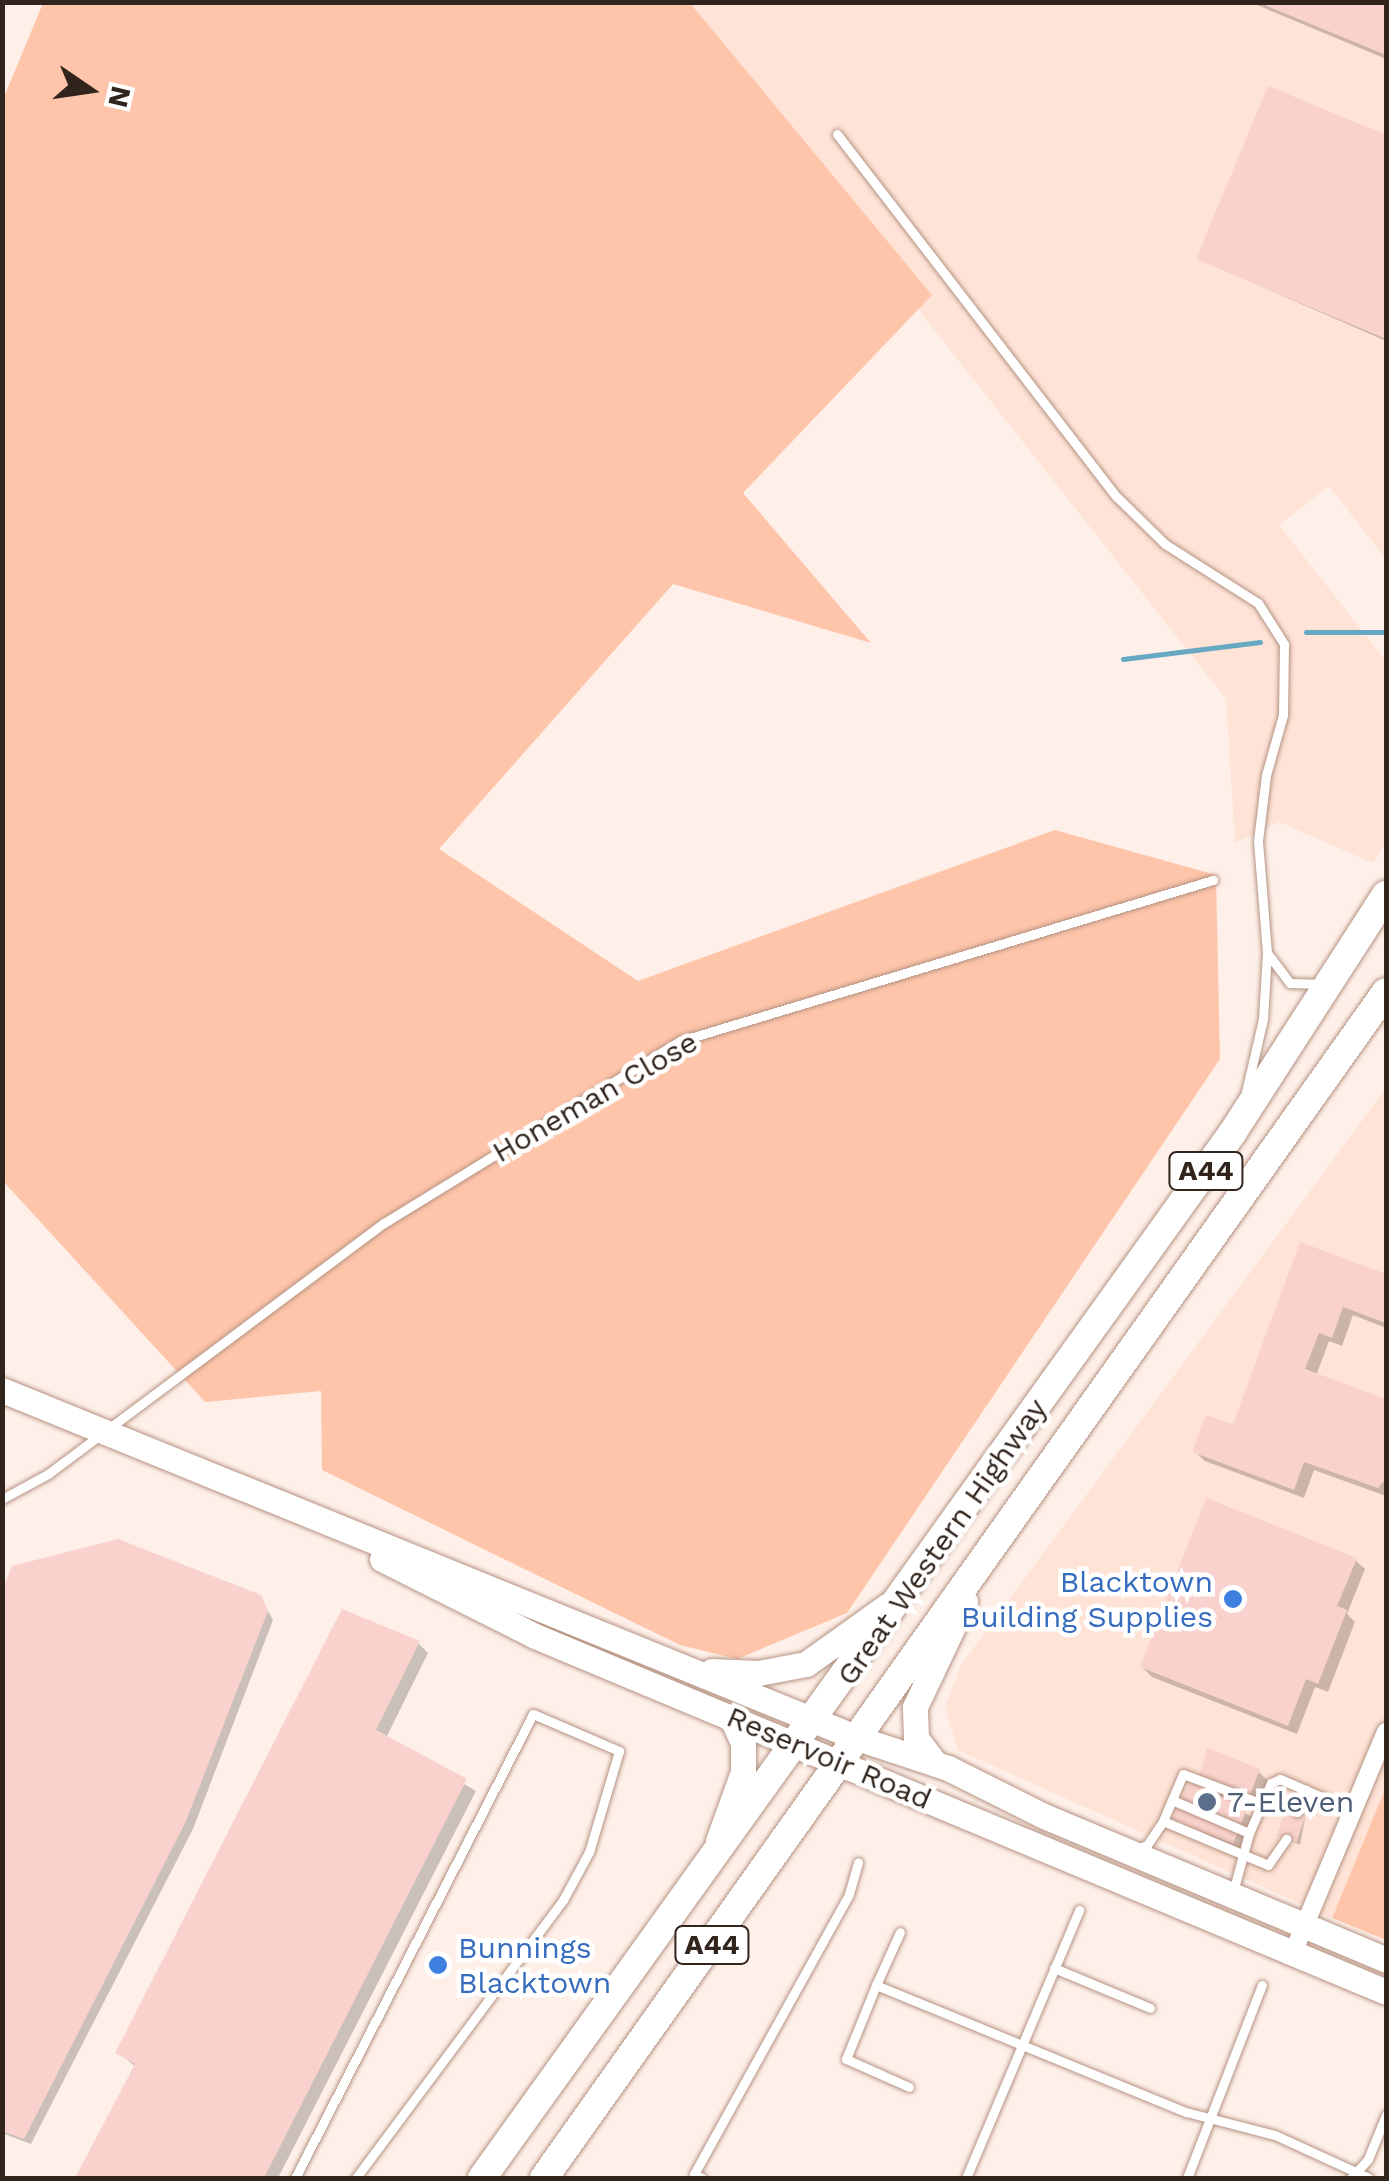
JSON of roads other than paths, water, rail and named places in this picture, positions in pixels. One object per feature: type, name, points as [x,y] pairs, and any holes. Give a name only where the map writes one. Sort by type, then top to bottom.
[{"type":"highway","name":"Great Western Highway","points":[[482,2178],[798,1746],[1233,1132],[1386,895]]},
{"type":"highway","name":"Great Western Highway","points":[[544,2178],[843,1764],[1386,992]]},
{"type":"main road","name":"Reservoir Road","points":[[2,1390],[280,1507],[492,1585],[860,1739],[934,1762],[1129,1852],[1386,1960]]},
{"type":"main road","name":"Reservoir Road","points":[[280,1507],[534,1636],[1386,1992]]},
{"type":"main road","points":[[934,1762],[916,1738],[916,1707],[990,1552]]},
{"type":"main road","points":[[697,1671],[758,1672],[806,1664],[904,1594]]},
{"type":"main road","points":[[713,1860],[743,1772],[743,1743],[732,1718]]},
{"type":"street","points":[[1293,1953],[1386,1732]]},
{"type":"lane","points":[[837,134],[1118,497],[1165,544],[1258,604],[1284,644],[1283,714],[1266,775],[1258,841],[1267,952],[1259,1047],[1233,1132]]},
{"type":"lane","name":"Honeman Close","points":[[2,1499],[48,1474],[384,1223],[680,1041],[1212,880]]},
{"type":"lane","points":[[1267,952],[1290,983],[1331,984]]},
{"type":"lane","points":[[295,2178],[533,1714],[619,1751],[589,1852],[564,1900],[356,2178]]},
{"type":"lane","points":[[1129,1852],[1147,1845],[1183,1774],[1260,1803]]},
{"type":"lane","points":[[1233,1895],[1248,1832],[1260,1803],[1276,1780],[1354,1810]]},
{"type":"lane","points":[[1298,1812],[1306,1790]]},
{"type":"lane","points":[[1172,1800],[1248,1832]]},
{"type":"lane","points":[[1162,1820],[1274,1864],[1286,1839]]},
{"type":"lane","points":[[702,2178],[694,2174],[848,1894],[858,1862]]},
{"type":"lane","points":[[966,2178],[1079,1910]]},
{"type":"lane","points":[[900,1932],[846,2060],[909,2087]]},
{"type":"lane","points":[[1054,1968],[1150,2008]]},
{"type":"lane","points":[[1187,2178],[1262,1984]]},
{"type":"lane","points":[[876,1985],[1212,2118],[1275,2135],[1352,2174],[1369,2178]]},
{"type":"lane","points":[[1352,2174],[1368,2159],[1386,2115]]},
{"type":"waterway","points":[[1306,632],[1386,632]]},
{"type":"waterway","points":[[1123,659],[1260,642]]},
{"type":"place","name":"Blacktown Building Supplies","points":[[1233,1599]]},
{"type":"place","name":"7-Eleven","points":[[1207,1802]]},
{"type":"place","name":"Bunnings Blacktown","points":[[438,1965]]}]
